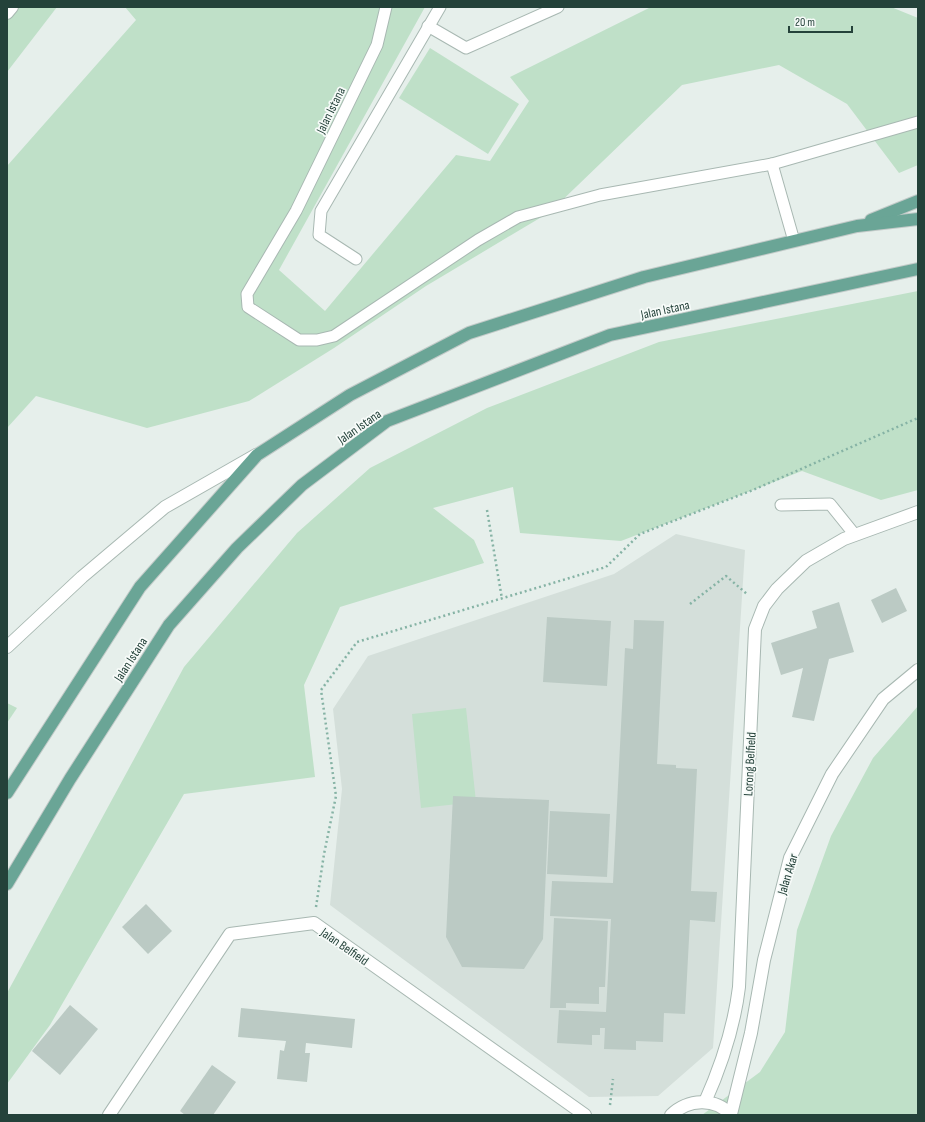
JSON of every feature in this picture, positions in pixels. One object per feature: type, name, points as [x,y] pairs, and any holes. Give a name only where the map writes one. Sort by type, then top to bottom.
[{"type":"main road","points":[[857,226],[918,201]]},
{"type":"main road","points":[[7,793],[24,769],[140,587],[257,454],[350,395],[469,333],[644,277],[857,226],[918,219]]},
{"type":"main road","name":"Jalan Istana","points":[[7,884],[70,780],[169,625],[236,548],[302,485],[387,421],[610,335],[918,270]]},
{"type":"main road","points":[[7,788],[24,769]]},
{"type":"main road","points":[[7,891],[25,854]]},
{"type":"street","points":[[7,13],[12,7]]},
{"type":"street","points":[[7,647],[82,577],[164,507],[257,454]]},
{"type":"street","name":"Lorong Belfield","points":[[705,1102],[726,1053],[739,987],[755,629],[764,606],[778,589],[806,561],[844,539],[918,512]]},
{"type":"street","name":"Jalan Akar","points":[[731,1115],[751,1033],[764,960],[790,858],[832,774],[883,699],[918,670]]},
{"type":"street","name":"Jalan Belfield","points":[[109,1115],[230,934],[314,923],[585,1115]]},
{"type":"street","points":[[671,1115],[682,1107],[694,1103],[705,1102],[717,1105],[731,1115]]},
{"type":"lane","name":"Jalan Istana","points":[[386,7],[374,52],[296,211],[247,294],[248,307],[300,340],[317,340],[334,336],[478,240],[518,217],[600,195],[772,164]]},
{"type":"lane","points":[[356,259],[319,235],[321,211],[440,7]]},
{"type":"lane","points":[[428,26],[466,48],[558,7]]},
{"type":"lane","points":[[794,241],[772,164],[918,122]]},
{"type":"lane","points":[[781,505],[830,504],[855,535]]},
{"type":"path","points":[[314,923],[324,854],[336,796],[321,690],[357,642],[606,567],[640,534],[753,490],[918,418]]},
{"type":"path","points":[[487,510],[502,599]]},
{"type":"path","points":[[690,604],[726,576],[747,594]]},
{"type":"path","points":[[610,1105],[613,1079]]},
{"type":"shaded area","points":[[676,534],[745,550],[713,1048],[658,1096],[589,1097],[330,905],[342,789],[333,709],[368,656],[614,574]]},
{"type":"green space","points":[[7,7],[57,7],[7,72]]},
{"type":"green space","points":[[125,7],[425,7],[279,270],[325,311],[456,155],[490,161],[529,101],[510,77],[651,7],[891,7],[918,18],[918,165],[899,173],[847,104],[779,65],[682,85],[550,212],[426,286],[334,348],[249,401],[147,428],[36,396],[7,428],[7,166],[136,20]]},
{"type":"green space","points":[[430,48],[519,104],[488,154],[399,98]]},
{"type":"green space","points":[[918,291],[918,490],[881,500],[802,471],[621,541],[520,533],[513,487],[433,508],[474,540],[484,563],[340,607],[304,685],[315,777],[184,794],[50,1025],[7,1084],[7,993],[184,667],[297,533],[370,468],[487,408],[659,342]]},
{"type":"green space","points":[[7,703],[17,708],[7,723]]},
{"type":"green space","points":[[918,706],[918,1115],[702,1115],[760,1072],[785,1032],[797,930],[831,836],[873,758]]},
{"type":"green space","points":[[466,708],[476,802],[421,808],[412,714]]},
{"type":"building","points":[[896,588],[907,611],[882,623],[871,600]]},
{"type":"building","points":[[839,602],[854,652],[829,659],[814,721],[792,717],[803,668],[781,675],[771,643],[817,628],[812,611]]},
{"type":"building","points":[[547,617],[611,621],[607,686],[543,682]]},
{"type":"building","points":[[634,620],[664,621],[657,764],[676,765],[676,768],[697,769],[691,891],[717,892],[715,922],[690,920],[685,1014],[664,1013],[663,1042],[636,1041],[636,1050],[604,1049],[605,1028],[600,1028],[600,1035],[592,1035],[592,1045],[557,1043],[559,1010],[606,1012],[611,919],[550,916],[552,881],[613,883],[625,648],[633,649]]},
{"type":"building","points":[[453,796],[549,800],[543,939],[524,969],[462,967],[446,937]]},
{"type":"building","points":[[550,811],[610,814],[607,877],[547,874]]},
{"type":"building","points":[[146,904],[172,931],[148,954],[122,927]]},
{"type":"building","points":[[554,918],[608,921],[605,987],[599,987],[599,1004],[566,1003],[566,1008],[550,1008]]},
{"type":"building","points":[[70,1005],[98,1029],[60,1075],[32,1051]]},
{"type":"building","points":[[241,1008],[355,1019],[352,1048],[306,1043],[305,1053],[310,1053],[307,1082],[277,1079],[280,1050],[284,1051],[286,1041],[238,1037]]},
{"type":"building","points":[[212,1065],[236,1082],[213,1115],[185,1115],[180,1111]]}]
